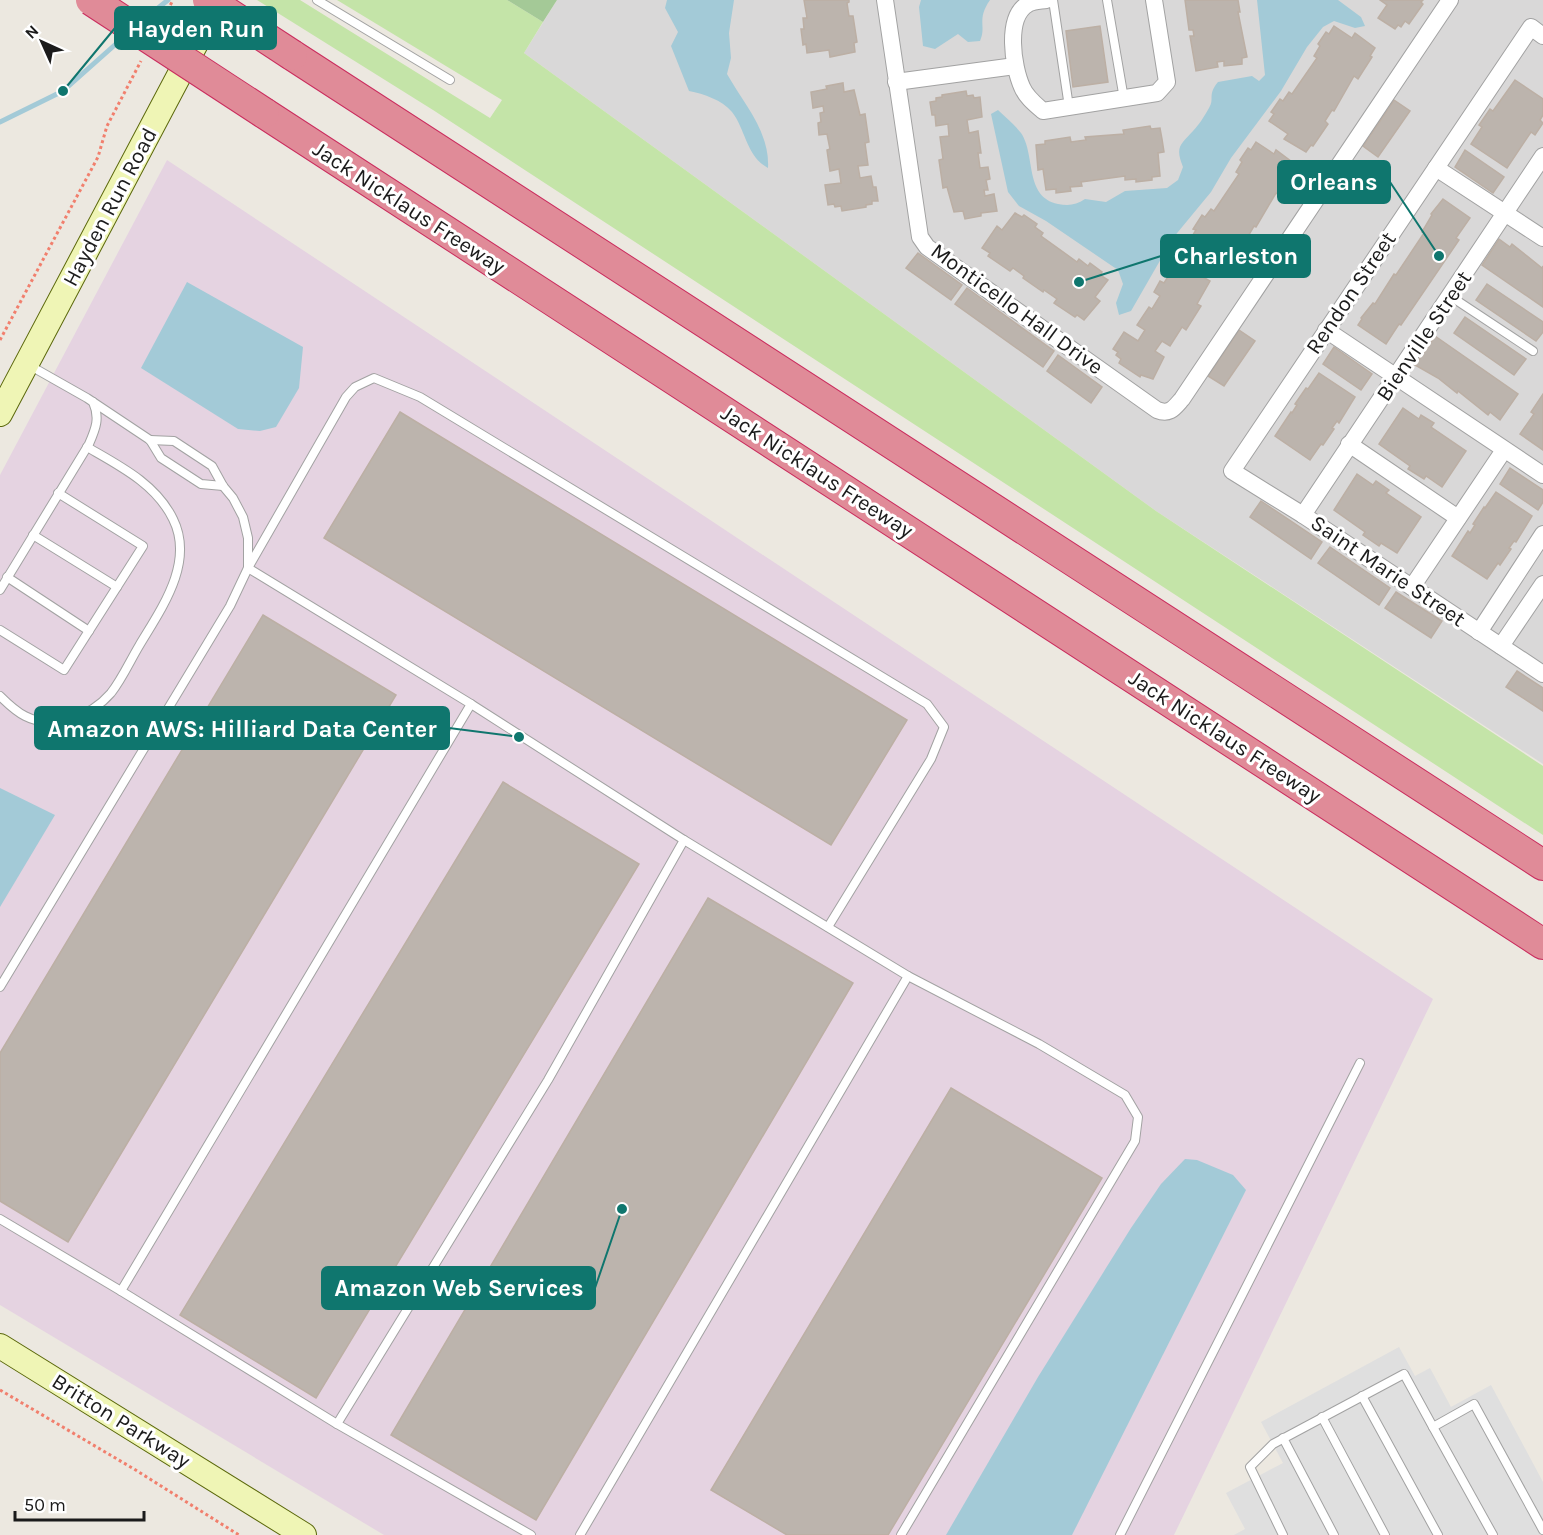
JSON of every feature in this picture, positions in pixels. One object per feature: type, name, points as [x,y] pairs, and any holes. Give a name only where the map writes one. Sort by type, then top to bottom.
[{"type":"highway","name":"Jack Nicklaus Freeway","points":[[91,0],[1543,944]]},
{"type":"highway","points":[[208,0],[1543,865]]},
{"type":"main road","name":"Hayden Run Road","points":[[0,414],[219,0]]},
{"type":"main road","name":"Britton Parkway","points":[[0,1346],[304,1535]]},
{"type":"street","name":"Monticello Hall Drive","points":[[885,0],[920,237],[927,247],[1157,410],[1165,413],[1172,410],[1182,399],[1450,0]]},
{"type":"street","points":[[1046,0],[1029,2],[1023,8],[1016,22],[1012,44],[1015,66],[1022,88],[1032,102],[1043,111],[1157,93],[1167,82],[1154,0]]},
{"type":"street","name":"Rendon Street","points":[[1232,471],[1436,168],[1537,32]]},
{"type":"street","points":[[896,81],[1015,66]]},
{"type":"street","name":"Bienville Street","points":[[1303,515],[1543,156]]},
{"type":"street","points":[[1436,168],[1543,238]]},
{"type":"street","points":[[1326,330],[1543,475]]},
{"type":"street","points":[[1349,444],[1458,519]]},
{"type":"street","points":[[1412,587],[1504,450]]},
{"type":"street","name":"Saint Marie Street","points":[[1232,471],[1303,515],[1543,674]]},
{"type":"street","points":[[1479,632],[1543,534]]},
{"type":"street","points":[[1501,646],[1543,584]]},
{"type":"lane","points":[[317,0],[450,80]]},
{"type":"lane","points":[[1053,0],[1069,108]]},
{"type":"lane","points":[[1107,0],[1125,99]]},
{"type":"lane","points":[[1450,296],[1533,351]]},
{"type":"lane","points":[[26,364],[92,402],[150,440],[161,458],[201,484],[223,486]]},
{"type":"lane","points":[[0,987],[230,606],[248,568],[346,397],[356,387],[374,378],[420,397],[927,704],[944,728],[932,759],[828,927]]},
{"type":"lane","points":[[0,590],[87,447],[96,427],[97,413],[92,402]]},
{"type":"lane","points":[[150,440],[174,441],[212,466],[243,517],[248,538],[248,568]]},
{"type":"lane","points":[[0,696],[23,716],[40,722],[56,722],[79,716],[96,708],[112,691],[165,604],[172,587],[181,552],[174,520],[148,487],[136,476],[87,447]]},
{"type":"lane","points":[[0,630],[64,670],[143,546],[58,493]]},
{"type":"lane","points":[[33,535],[117,587]]},
{"type":"lane","points":[[248,568],[471,704],[684,840],[908,976],[1082,1068],[1125,1095],[1138,1116],[1135,1142],[901,1535]]},
{"type":"lane","points":[[7,577],[89,631]]},
{"type":"lane","points":[[121,1291],[471,704]]},
{"type":"lane","points":[[337,1424],[548,1080],[684,840]]},
{"type":"lane","points":[[580,1535],[908,976]]},
{"type":"lane","points":[[1120,1535],[1360,1063]]},
{"type":"lane","points":[[0,1219],[337,1424],[531,1535]]},
{"type":"lane","points":[[1283,1535],[1250,1467],[1273,1444],[1404,1374],[1493,1535]]},
{"type":"lane","points":[[1362,1396],[1438,1535]]},
{"type":"lane","points":[[1433,1427],[1474,1404],[1543,1530]]},
{"type":"lane","points":[[1322,1418],[1385,1535]]},
{"type":"lane","points":[[1283,1438],[1334,1535]]},
{"type":"path","points":[[158,30],[173,0]]},
{"type":"path","points":[[0,340],[98,157],[108,126],[142,59]]},
{"type":"path","points":[[0,1390],[134,1469],[239,1535]]},
{"type":"shaded area","points":[[557,0],[1543,0],[1543,764],[1156,511],[524,53]]},
{"type":"shaded area","points":[[167,160],[1433,999],[1174,1535],[384,1535],[0,1305],[0,475]]},
{"type":"shaded area","points":[[1399,1347],[1415,1376],[1430,1368],[1451,1407],[1491,1385],[1543,1482],[1543,1535],[1234,1535],[1245,1529],[1226,1493],[1283,1463],[1261,1422]]},
{"type":"green space","points":[[257,0],[300,0],[490,118],[502,100],[337,0],[507,0],[543,22],[524,53],[1156,511],[1543,766],[1543,835],[433,110]]},
{"type":"green space","points":[[507,0],[557,0],[543,22]]},
{"type":"water","points":[[667,0],[734,0],[729,33],[731,58],[727,74],[760,130],[768,155],[768,168],[755,157],[737,119],[728,108],[712,98],[689,91],[671,46],[678,32],[665,8]]},
{"type":"water","points":[[921,0],[990,0],[984,13],[980,41],[968,42],[958,34],[935,49],[923,46],[919,7]]},
{"type":"water","points":[[1257,0],[1338,0],[1361,17],[1365,26],[1355,28],[1334,21],[1323,27],[1307,47],[1281,91],[1231,158],[1211,192],[1173,238],[1131,311],[1119,315],[1116,303],[1123,284],[1118,270],[1046,221],[1019,206],[1008,192],[991,114],[998,110],[1021,133],[1026,142],[1035,184],[1047,200],[1066,205],[1085,199],[1106,202],[1125,191],[1167,188],[1178,180],[1183,167],[1179,155],[1180,147],[1211,105],[1213,90],[1218,82],[1252,76],[1259,81],[1265,75]]},
{"type":"water","points":[[187,282],[303,347],[299,388],[276,427],[260,431],[238,429],[141,368]]},
{"type":"water","points":[[0,788],[55,815],[0,907]]},
{"type":"water","points":[[1185,1159],[1197,1160],[1233,1175],[1246,1190],[1072,1535],[946,1535],[1038,1377],[1131,1228],[1161,1184]]},
{"type":"building","points":[[804,0],[849,0],[847,3],[849,16],[853,16],[857,42],[854,43],[855,52],[830,57],[829,50],[807,53],[806,44],[803,45],[801,29],[804,29],[803,18],[807,18]]},
{"type":"building","points":[[1185,0],[1238,0],[1240,12],[1238,12],[1247,57],[1242,58],[1242,64],[1224,66],[1224,61],[1217,62],[1218,67],[1196,71],[1190,36],[1194,36],[1193,30],[1189,30]]},
{"type":"building","points":[[1380,0],[1423,0],[1421,2],[1423,4],[1409,24],[1405,21],[1401,27],[1398,25],[1395,29],[1378,18],[1387,5]]},
{"type":"building","points":[[1100,26],[1108,82],[1073,87],[1066,31]]},
{"type":"building","points":[[1334,26],[1352,38],[1355,33],[1375,48],[1358,79],[1354,76],[1334,111],[1332,110],[1325,121],[1328,124],[1306,152],[1284,139],[1288,134],[1269,121],[1274,114],[1271,112],[1280,99],[1283,101],[1289,92],[1292,94],[1317,58],[1314,56],[1320,46],[1318,44],[1326,32],[1329,34]]},
{"type":"building","points":[[1515,80],[1543,99],[1543,115],[1540,120],[1543,123],[1535,135],[1531,132],[1507,168],[1471,144],[1482,127],[1479,125],[1490,109],[1493,111]]},
{"type":"building","points":[[843,83],[844,92],[854,90],[860,115],[865,114],[869,142],[865,143],[868,165],[858,166],[860,178],[871,176],[873,187],[876,187],[878,201],[872,201],[872,204],[866,207],[842,211],[841,206],[828,205],[825,185],[841,183],[839,169],[830,171],[827,134],[819,135],[818,123],[821,122],[820,113],[824,112],[823,106],[813,108],[811,92]]},
{"type":"building","points":[[966,91],[967,96],[980,97],[982,117],[967,120],[969,133],[978,131],[981,153],[978,153],[980,168],[988,167],[990,179],[986,180],[988,190],[984,190],[985,196],[994,194],[997,211],[981,213],[981,216],[965,219],[963,211],[954,212],[947,187],[943,188],[939,160],[943,159],[940,137],[949,136],[948,124],[936,126],[930,102],[936,101],[936,98],[942,95]]},
{"type":"building","points":[[1394,100],[1410,111],[1378,157],[1363,146]]},
{"type":"building","points":[[1150,126],[1151,129],[1160,128],[1164,152],[1158,153],[1160,176],[1152,177],[1152,180],[1136,182],[1136,179],[1125,180],[1125,176],[1081,182],[1082,186],[1070,187],[1071,191],[1056,193],[1056,189],[1046,190],[1043,169],[1038,170],[1036,145],[1045,144],[1045,141],[1070,137],[1071,142],[1086,140],[1085,137],[1124,134],[1123,130]]},
{"type":"building","points":[[1256,142],[1274,154],[1276,150],[1296,165],[1291,172],[1294,174],[1280,195],[1276,193],[1247,238],[1250,240],[1235,263],[1233,261],[1228,269],[1206,255],[1209,250],[1191,238],[1196,230],[1193,229],[1202,215],[1205,217],[1211,209],[1214,211],[1239,174],[1236,172],[1242,162],[1240,160],[1248,148],[1251,150]]},
{"type":"building","points":[[1465,150],[1504,177],[1493,193],[1455,167]]},
{"type":"building","points":[[1443,199],[1470,218],[1456,238],[1459,240],[1386,344],[1358,325],[1394,274],[1396,275],[1424,233],[1422,232],[1431,214]]},
{"type":"building","points":[[1015,213],[1022,217],[1024,215],[1037,224],[1035,227],[1043,233],[1041,236],[1077,262],[1079,259],[1088,266],[1090,263],[1102,272],[1100,275],[1108,280],[1095,297],[1100,301],[1084,320],[1077,315],[1075,317],[1054,303],[1057,299],[1023,278],[1024,276],[1013,268],[1010,271],[988,256],[990,253],[982,248],[997,226],[1002,230]]},
{"type":"building","points":[[1499,239],[1510,247],[1512,244],[1542,268],[1543,266],[1543,307],[1482,265]]},
{"type":"building","points":[[918,253],[962,285],[951,300],[906,268]]},
{"type":"building","points":[[1177,253],[1190,262],[1192,259],[1206,269],[1201,276],[1210,281],[1197,304],[1201,306],[1186,330],[1182,327],[1170,346],[1162,341],[1155,351],[1164,357],[1153,379],[1141,375],[1140,377],[1119,363],[1121,359],[1116,355],[1118,352],[1113,349],[1124,332],[1138,341],[1145,330],[1137,325],[1149,307],[1152,309],[1160,296],[1154,292],[1160,281],[1164,283],[1169,275],[1172,277],[1176,272],[1168,267]]},
{"type":"building","points":[[1487,284],[1543,322],[1543,332],[1536,341],[1476,300]]},
{"type":"building","points":[[967,288],[1054,351],[1043,367],[955,304]]},
{"type":"building","points":[[1465,317],[1526,359],[1514,375],[1454,333]]},
{"type":"building","points":[[1239,330],[1255,341],[1224,386],[1208,376]]},
{"type":"building","points":[[1435,336],[1518,394],[1500,420],[1490,412],[1488,415],[1458,391],[1457,393],[1438,378],[1415,365]]},
{"type":"building","points":[[1334,347],[1372,374],[1361,390],[1323,364]]},
{"type":"building","points":[[1058,355],[1102,387],[1091,403],[1047,371]]},
{"type":"building","points":[[1319,373],[1355,397],[1339,423],[1337,421],[1323,445],[1321,444],[1310,460],[1275,436],[1292,413],[1306,388],[1308,389]]},
{"type":"building","points":[[1543,394],[1543,450],[1520,434],[1534,414],[1531,412]]},
{"type":"building","points":[[1403,408],[1419,419],[1421,415],[1434,423],[1431,427],[1466,451],[1442,487],[1426,476],[1424,479],[1408,469],[1410,466],[1379,444]]},
{"type":"building","points":[[400,412],[907,720],[831,845],[324,538]]},
{"type":"building","points":[[1510,468],[1543,490],[1543,502],[1538,510],[1500,484]]},
{"type":"building","points":[[1357,474],[1373,485],[1376,481],[1389,490],[1386,493],[1421,517],[1397,553],[1381,543],[1379,546],[1363,535],[1365,532],[1334,510]]},
{"type":"building","points":[[1496,492],[1532,516],[1500,565],[1498,563],[1487,579],[1452,556],[1468,531],[1470,533],[1475,525],[1473,524]]},
{"type":"building","points":[[1261,501],[1322,542],[1311,559],[1250,517]]},
{"type":"building","points":[[1330,547],[1390,588],[1379,605],[1318,563]]},
{"type":"building","points":[[1396,592],[1442,621],[1431,638],[1385,608]]},
{"type":"building","points":[[263,615],[396,695],[68,1242],[0,1201],[0,1053]]},
{"type":"building","points":[[1517,671],[1543,688],[1543,711],[1506,687]]},
{"type":"building","points":[[503,782],[639,864],[316,1398],[180,1315]]},
{"type":"building","points":[[708,898],[853,983],[536,1520],[391,1435]]},
{"type":"building","points":[[951,1088],[1102,1178],[888,1535],[787,1535],[711,1490]]},
{"type":"waterway","points":[[142,21],[168,0]]},
{"type":"waterway","points":[[0,122],[63,91],[126,35]]},
{"type":"place","name":"Hayden Run","points":[[63,91]]},
{"type":"place","name":"Orleans","points":[[1439,256]]},
{"type":"place","name":"Charleston","points":[[1079,282]]},
{"type":"place","name":"Amazon AWS: Hilliard Data Center","points":[[519,737]]},
{"type":"place","name":"Amazon Web Services","points":[[622,1209]]}]
